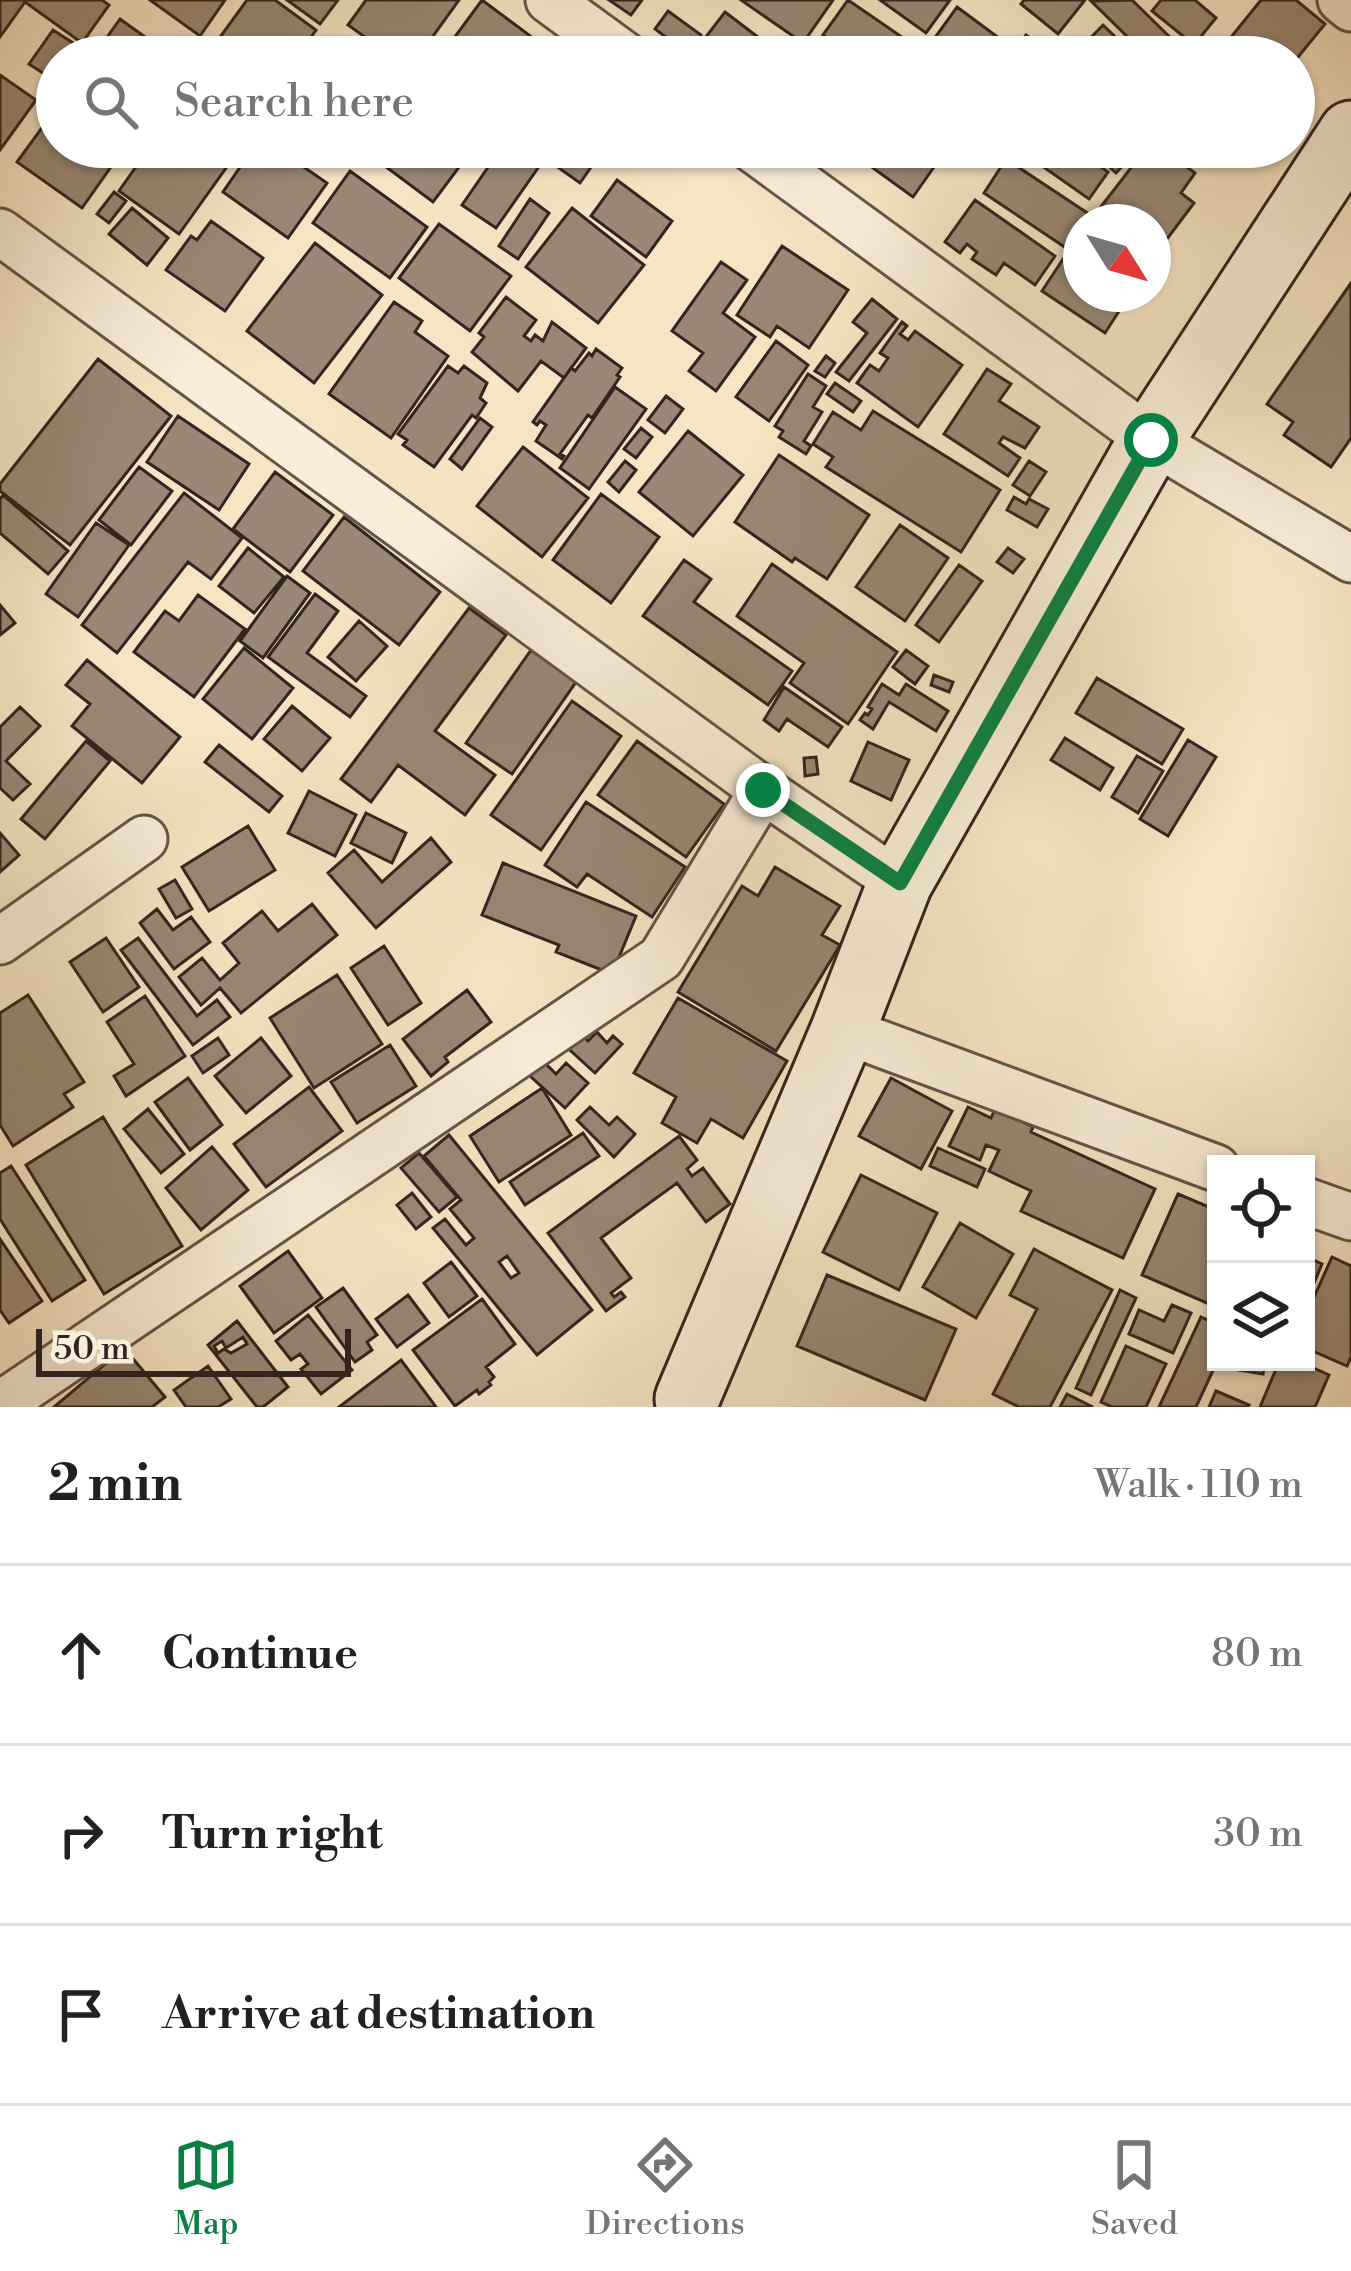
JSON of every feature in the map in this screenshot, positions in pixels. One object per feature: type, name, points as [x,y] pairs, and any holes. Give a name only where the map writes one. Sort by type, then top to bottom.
[{"type":"street","points":[[549,0],[598,36]]},
{"type":"street","points":[[1341,0],[1351,8]]},
{"type":"street","points":[[686,1404],[900,883],[1151,440],[1351,133]]},
{"type":"street","points":[[779,168],[1151,440],[1351,559]]},
{"type":"street","points":[[0,232],[763,790],[900,883]]},
{"type":"street","points":[[0,1405],[661,958],[763,790]]},
{"type":"street","points":[[0,940],[144,839]]},
{"type":"street","points":[[843,1030],[1207,1165]]},
{"type":"street","points":[[1315,1204],[1351,1217]]},
{"type":"building","points":[[0,0],[102,0],[109,5],[87,36],[72,36],[25,2],[0,37]]},
{"type":"building","points":[[150,0],[225,0],[200,36]]},
{"type":"building","points":[[247,0],[275,0],[316,30],[312,36],[221,36]]},
{"type":"building","points":[[287,0],[338,0],[320,24]]},
{"type":"building","points":[[366,0],[459,0],[433,36],[363,36],[348,25]]},
{"type":"building","points":[[482,0],[530,36],[455,36]]},
{"type":"building","points":[[609,0],[642,0],[631,15]]},
{"type":"building","points":[[741,0],[833,0],[808,36],[793,36]]},
{"type":"building","points":[[848,0],[900,36],[824,36]]},
{"type":"building","points":[[880,0],[950,0],[926,33]]},
{"type":"building","points":[[1024,0],[1085,0],[1058,34],[1021,4]]},
{"type":"building","points":[[1132,0],[1169,36],[1127,36],[1091,1]]},
{"type":"building","points":[[1161,0],[1195,0],[1216,18],[1201,36],[1183,36],[1152,11]]},
{"type":"building","points":[[1261,0],[1296,0],[1325,24],[1315,36],[1232,36]]},
{"type":"building","points":[[957,7],[996,36],[936,36]]},
{"type":"building","points":[[668,11],[701,35],[664,36],[655,29]]},
{"type":"building","points":[[725,12],[756,36],[707,36]]},
{"type":"building","points":[[120,19],[144,36],[108,36]]},
{"type":"building","points":[[1103,25],[1114,36],[1092,36]]},
{"type":"building","points":[[0,75],[36,100],[0,150]]},
{"type":"building","points":[[36,136],[36,168],[110,168],[82,208],[17,162]]},
{"type":"building","points":[[135,168],[226,168],[179,234],[119,191]]},
{"type":"building","points":[[240,168],[305,168],[327,183],[288,238],[223,192]]},
{"type":"building","points":[[387,168],[458,168],[433,202]]},
{"type":"building","points":[[488,168],[538,168],[496,228],[462,205]]},
{"type":"building","points":[[559,168],[590,168],[580,183]]},
{"type":"building","points":[[873,168],[933,168],[913,197]]},
{"type":"building","points":[[1000,168],[1020,168],[1074,204],[1063,204],[1063,246],[984,193]]},
{"type":"building","points":[[1045,168],[1102,168],[1108,172],[1089,199]]},
{"type":"building","points":[[1131,168],[1188,168],[1195,173],[1181,193],[1194,203],[1171,234],[1171,204],[1103,204]]},
{"type":"building","points":[[350,171],[427,227],[390,278],[313,223]]},
{"type":"building","points":[[617,180],[672,221],[646,257],[591,216]]},
{"type":"building","points":[[114,192],[126,201],[109,223],[97,214]]},
{"type":"building","points":[[530,199],[549,213],[518,259],[499,246]]},
{"type":"building","points":[[975,200],[1055,256],[1035,285],[1004,263],[996,275],[972,259],[977,252],[967,244],[960,253],[945,242]]},
{"type":"building","points":[[132,208],[168,238],[147,265],[109,234]]},
{"type":"building","points":[[572,208],[644,265],[598,323],[526,267]]},
{"type":"building","points":[[211,221],[263,258],[225,311],[166,270],[191,236],[197,240]]},
{"type":"building","points":[[439,224],[511,276],[470,331],[399,278]]},
{"type":"building","points":[[315,243],[382,295],[314,383],[247,331]]},
{"type":"building","points":[[782,246],[848,290],[809,348],[777,326],[770,337],[737,315]]},
{"type":"building","points":[[1063,259],[1063,305],[1042,291]]},
{"type":"building","points":[[721,262],[747,280],[723,313],[755,337],[716,391],[689,371],[703,353],[672,331]]},
{"type":"building","points":[[1351,283],[1351,438],[1331,467],[1284,435],[1293,422],[1267,404]]},
{"type":"building","points":[[506,297],[536,320],[524,336],[531,341],[535,335],[543,341],[552,322],[586,348],[564,378],[541,361],[518,391],[472,352],[484,337],[479,333]]},
{"type":"building","points":[[872,299],[897,319],[849,381],[836,372],[867,333],[853,322]]},
{"type":"building","points":[[394,302],[422,321],[415,332],[448,356],[391,438],[329,394]]},
{"type":"building","points":[[1074,312],[1118,312],[1105,333]]},
{"type":"building","points":[[902,322],[907,326],[900,334],[908,340],[915,331],[962,365],[918,427],[857,383],[870,365],[879,371],[888,358],[880,353]]},
{"type":"building","points":[[776,341],[808,365],[769,421],[736,397]]},
{"type":"building","points":[[596,349],[622,368],[620,377],[560,454],[562,459],[536,441],[546,425],[533,422],[571,368],[575,371]]},
{"type":"building","points":[[826,356],[835,363],[825,377],[815,371]]},
{"type":"building","points":[[98,359],[171,416],[70,545],[0,491],[0,484]]},
{"type":"building","points":[[448,366],[458,373],[464,366],[487,383],[480,398],[486,403],[434,467],[403,445],[407,440],[398,434]]},
{"type":"building","points":[[987,369],[1011,384],[999,401],[1039,427],[1025,448],[1003,437],[999,443],[1020,458],[1008,476],[944,434]]},
{"type":"building","points":[[808,374],[826,386],[813,407],[822,412],[804,441],[811,446],[806,454],[779,437],[783,431],[775,426]]},
{"type":"building","points":[[835,383],[861,401],[853,412],[827,394]]},
{"type":"building","points":[[615,387],[646,409],[589,489],[560,468]]},
{"type":"building","points":[[666,396],[683,409],[665,433],[648,420]]},
{"type":"building","points":[[873,411],[1000,490],[961,552],[826,467],[833,457],[813,444],[833,412],[861,430]]},
{"type":"building","points":[[178,416],[249,464],[219,510],[147,462]]},
{"type":"building","points":[[480,418],[492,427],[462,469],[450,459]]},
{"type":"building","points":[[641,428],[652,437],[636,458],[624,449]]},
{"type":"building","points":[[688,431],[743,475],[693,536],[639,492]]},
{"type":"building","points":[[523,447],[588,498],[542,557],[477,506]]},
{"type":"building","points":[[779,455],[869,515],[827,579],[795,558],[792,562],[735,522]]},
{"type":"building","points":[[625,461],[636,470],[619,492],[608,482]]},
{"type":"building","points":[[1029,461],[1046,472],[1030,496],[1013,485]]},
{"type":"building","points":[[139,467],[172,491],[131,545],[99,520]]},
{"type":"building","points":[[275,472],[333,515],[290,572],[233,529]]},
{"type":"building","points":[[184,493],[242,538],[211,579],[188,562],[117,653],[82,625]]},
{"type":"building","points":[[601,494],[659,537],[611,603],[553,560]]},
{"type":"building","points":[[3,495],[68,551],[48,574],[0,533]]},
{"type":"building","points":[[1014,497],[1048,509],[1037,527],[1007,510]]},
{"type":"building","points":[[344,517],[440,592],[399,645],[303,571]]},
{"type":"building","points":[[96,523],[129,545],[78,617],[46,594]]},
{"type":"building","points":[[900,525],[948,558],[905,621],[856,587]]},
{"type":"building","points":[[248,548],[284,577],[254,613],[219,586]]},
{"type":"building","points":[[1008,548],[1024,559],[1013,573],[997,562]]},
{"type":"building","points":[[684,560],[711,579],[694,602],[792,671],[768,705],[643,616]]},
{"type":"building","points":[[772,564],[897,652],[848,724],[790,683],[804,663],[737,616]]},
{"type":"building","points":[[959,565],[982,581],[939,642],[916,625]]},
{"type":"building","points":[[287,576],[310,593],[263,658],[240,641]]},
{"type":"building","points":[[315,594],[338,611],[307,653],[366,696],[350,717],[268,657]]},
{"type":"building","points":[[198,595],[245,629],[194,697],[134,652],[165,611],[179,621]]},
{"type":"building","points":[[0,605],[15,623],[0,635]]},
{"type":"building","points":[[469,608],[506,635],[435,731],[495,775],[465,815],[398,765],[371,802],[341,779]]},
{"type":"building","points":[[359,621],[387,646],[356,681],[328,657]]},
{"type":"building","points":[[244,648],[293,688],[252,739],[203,699]]},
{"type":"building","points":[[531,650],[576,682],[512,774],[466,743]]},
{"type":"building","points":[[906,650],[928,666],[915,684],[893,667]]},
{"type":"building","points":[[87,660],[180,737],[142,783],[72,726],[90,704],[66,685]]},
{"type":"building","points":[[934,675],[953,682],[949,692],[931,685]]},
{"type":"building","points":[[1097,678],[1183,729],[1162,764],[1076,713]]},
{"type":"building","points":[[882,684],[899,695],[906,684],[948,711],[936,731],[889,702],[873,729],[860,720],[872,709],[868,707]]},
{"type":"building","points":[[784,687],[842,727],[828,747],[787,719],[779,731],[764,720]]},
{"type":"building","points":[[572,701],[621,736],[541,850],[491,815]]},
{"type":"building","points":[[292,706],[330,738],[302,771],[264,739]]},
{"type":"building","points":[[20,707],[40,726],[6,761],[30,784],[13,800],[0,788],[0,727]]},
{"type":"building","points":[[1065,738],[1113,768],[1100,790],[1051,760]]},
{"type":"building","points":[[1188,740],[1216,757],[1168,836],[1140,819]]},
{"type":"building","points":[[86,741],[110,761],[45,839],[21,819]]},
{"type":"building","points":[[637,741],[724,804],[686,857],[598,795]]},
{"type":"building","points":[[868,742],[909,760],[891,800],[851,781]]},
{"type":"building","points":[[219,745],[282,796],[269,812],[205,762]]},
{"type":"building","points":[[1137,756],[1163,771],[1138,813],[1112,797]]},
{"type":"building","points":[[816,757],[818,774],[805,776],[804,758]]},
{"type":"building","points":[[309,791],[356,815],[335,856],[288,833]]},
{"type":"building","points":[[586,802],[685,867],[652,917],[587,874],[577,887],[545,865]]},
{"type":"building","points":[[366,813],[406,833],[392,863],[351,843]]},
{"type":"building","points":[[248,826],[275,870],[209,911],[182,867]]},
{"type":"building","points":[[0,833],[19,855],[0,872]]},
{"type":"building","points":[[431,838],[451,862],[376,928],[328,873],[354,850],[382,882]]},
{"type":"building","points":[[503,863],[636,916],[612,974],[556,952],[559,945],[482,915]]},
{"type":"building","points":[[775,867],[840,906],[822,935],[840,945],[776,1051],[678,992],[742,886],[758,896]]},
{"type":"building","points":[[175,880],[192,909],[176,918],[159,889]]},
{"type":"building","points":[[312,904],[337,935],[241,1013],[220,988],[201,1005],[179,977],[202,958],[220,980],[239,963],[223,943],[262,911],[278,931]]},
{"type":"building","points":[[157,909],[173,930],[191,917],[210,942],[174,969],[140,923]]},
{"type":"building","points":[[106,938],[139,987],[103,1012],[70,962]]},
{"type":"building","points":[[138,938],[197,1016],[217,1000],[230,1017],[193,1045],[121,950]]},
{"type":"building","points":[[384,946],[421,1003],[388,1025],[351,968]]},
{"type":"building","points":[[337,975],[382,1044],[314,1088],[270,1018]]},
{"type":"building","points":[[467,990],[491,1022],[445,1057],[448,1062],[431,1076],[403,1039]]},
{"type":"building","points":[[28,995],[84,1082],[64,1094],[73,1107],[13,1146],[0,1125],[0,1013]]},
{"type":"building","points":[[145,996],[185,1056],[126,1096],[114,1076],[134,1064],[107,1022]]},
{"type":"building","points":[[678,998],[787,1061],[743,1138],[711,1119],[697,1143],[662,1123],[676,1097],[634,1073]]},
{"type":"building","points":[[575,1028],[588,1041],[597,1032],[607,1043],[613,1036],[622,1044],[595,1073],[562,1043]]},
{"type":"building","points":[[218,1038],[229,1055],[203,1073],[192,1056]]},
{"type":"building","points":[[261,1038],[291,1076],[246,1113],[215,1076]]},
{"type":"building","points":[[390,1045],[416,1086],[357,1123],[331,1082]]},
{"type":"building","points":[[544,1062],[556,1074],[566,1063],[588,1083],[565,1108],[530,1076]]},
{"type":"building","points":[[188,1078],[222,1125],[190,1150],[155,1102]]},
{"type":"building","points":[[891,1078],[952,1111],[921,1169],[859,1136]]},
{"type":"building","points":[[309,1087],[342,1131],[266,1187],[234,1144]]},
{"type":"building","points":[[542,1088],[571,1135],[499,1182],[470,1136]]},
{"type":"building","points":[[590,1107],[609,1125],[617,1117],[635,1134],[614,1157],[577,1120]]},
{"type":"building","points":[[968,1107],[991,1118],[995,1109],[1033,1127],[1031,1132],[1155,1189],[1123,1258],[1021,1211],[1031,1191],[989,1171],[999,1150],[986,1145],[980,1160],[949,1146]]},
{"type":"building","points":[[148,1109],[184,1154],[161,1173],[124,1129]]},
{"type":"building","points":[[103,1117],[182,1246],[104,1294],[26,1165]]},
{"type":"building","points":[[583,1133],[599,1156],[525,1205],[510,1182]]},
{"type":"building","points":[[449,1135],[592,1310],[537,1355],[433,1228],[445,1219],[466,1245],[474,1238],[450,1209],[461,1200],[424,1156]],"holes":[[[507,1256],[519,1273],[511,1278],[499,1262]]]},
{"type":"building","points":[[679,1136],[697,1160],[687,1169],[692,1176],[703,1168],[730,1204],[706,1222],[677,1183],[601,1238],[631,1278],[611,1293],[614,1297],[621,1292],[625,1297],[606,1311],[548,1233]]},
{"type":"building","points":[[212,1147],[248,1190],[201,1230],[166,1188]]},
{"type":"building","points":[[938,1148],[985,1169],[977,1187],[930,1166]]},
{"type":"building","points":[[419,1153],[457,1197],[439,1212],[401,1168]]},
{"type":"building","points":[[11,1166],[85,1280],[52,1301],[0,1219],[0,1173]]},
{"type":"building","points":[[861,1175],[937,1213],[899,1290],[823,1252]]},
{"type":"building","points":[[412,1193],[431,1217],[416,1229],[397,1205]]},
{"type":"building","points":[[1178,1194],[1207,1206],[1207,1303],[1142,1275]]},
{"type":"building","points":[[960,1223],[1013,1254],[976,1318],[923,1287]]},
{"type":"building","points":[[0,1239],[42,1301],[9,1323],[0,1310]]},
{"type":"building","points":[[1034,1249],[1112,1290],[1050,1407],[1019,1407],[993,1394],[1037,1309],[1010,1295]]},
{"type":"building","points":[[288,1251],[322,1298],[274,1333],[240,1286]]},
{"type":"building","points":[[1332,1257],[1351,1266],[1351,1357],[1347,1366],[1315,1352],[1315,1295]]},
{"type":"building","points":[[451,1262],[477,1296],[449,1317],[424,1283]]},
{"type":"building","points":[[827,1275],[956,1329],[925,1400],[797,1346]]},
{"type":"building","points":[[343,1288],[377,1335],[367,1342],[372,1350],[355,1362],[316,1307]]},
{"type":"building","points":[[1120,1290],[1136,1298],[1091,1395],[1076,1388]]},
{"type":"building","points":[[408,1295],[429,1323],[397,1347],[376,1319]]},
{"type":"building","points":[[482,1299],[515,1344],[486,1367],[494,1377],[491,1385],[455,1406],[413,1350]]},
{"type":"building","points":[[1172,1305],[1191,1313],[1173,1353],[1129,1334],[1139,1310],[1164,1321]]},
{"type":"building","points":[[308,1315],[352,1370],[321,1394],[301,1369],[308,1364],[300,1354],[291,1360],[276,1341]]},
{"type":"building","points":[[1201,1317],[1207,1320],[1207,1371],[1213,1371],[1196,1407],[1159,1407]]},
{"type":"building","points":[[237,1321],[288,1387],[257,1407],[208,1345]],"holes":[[[243,1337],[247,1344],[231,1353],[224,1349],[218,1353],[214,1346],[222,1341],[226,1348]]]},
{"type":"building","points":[[1126,1346],[1166,1364],[1146,1407],[1112,1407],[1101,1402]]},
{"type":"building","points":[[124,1348],[165,1397],[152,1407],[54,1407]]},
{"type":"building","points":[[401,1360],[436,1407],[339,1407]]},
{"type":"building","points":[[208,1366],[231,1399],[218,1407],[186,1407],[174,1390]]},
{"type":"building","points":[[1315,1369],[1329,1375],[1315,1407],[1260,1407],[1275,1371]]},
{"type":"building","points":[[1216,1391],[1249,1405],[1209,1407]]},
{"type":"building","points":[[1067,1394],[1093,1407],[1060,1407]]},
{"type":"route","points":[[763,790],[900,883],[1151,440]]}]
